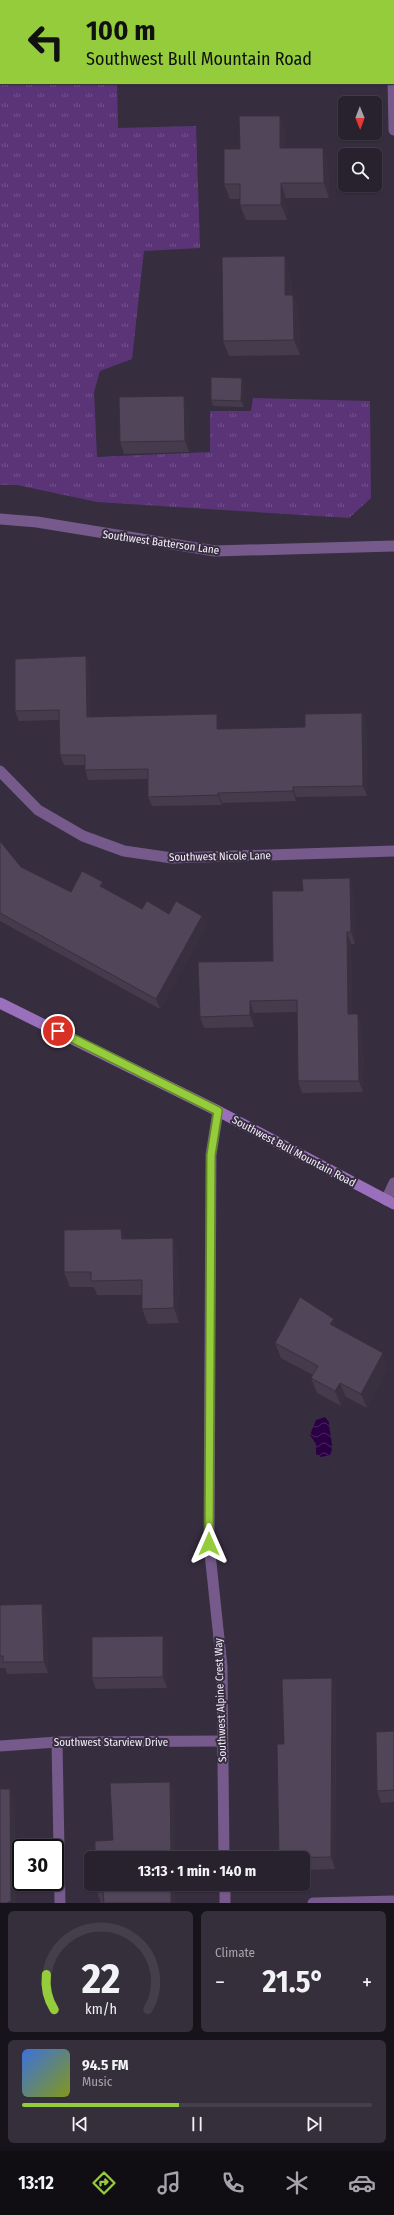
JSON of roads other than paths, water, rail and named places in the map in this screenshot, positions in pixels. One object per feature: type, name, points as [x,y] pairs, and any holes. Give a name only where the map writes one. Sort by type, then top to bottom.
[{"type":"main road","name":"Southwest Bull Mountain Road","points":[[0,1003],[218,1111],[390,1202]]},
{"type":"street","points":[[393,84],[394,130]]},
{"type":"street","name":"Southwest Batterson Lane","points":[[0,519],[37,522],[215,551],[394,546]]},
{"type":"street","name":"Southwest Nicole Lane","points":[[0,771],[38,810],[83,836],[124,851],[172,858],[394,851]]},
{"type":"street","name":"Southwest Alpine Crest Way","points":[[218,1111],[211,1155],[209,1544],[222,1667],[224,1851]]},
{"type":"street","points":[[390,1202],[394,1183]]},
{"type":"street","name":"Southwest Starview Drive","points":[[0,1746],[57,1742],[222,1741]]},
{"type":"street","points":[[57,1742],[60,1903]]},
{"type":"street","points":[[225,1891],[225,1903]]},
{"type":"street","points":[[313,1903],[394,1901]]},
{"type":"water","points":[[325,1417],[329,1422],[332,1448],[330,1455],[321,1457],[316,1454],[316,1444],[310,1435],[316,1420]]}]
